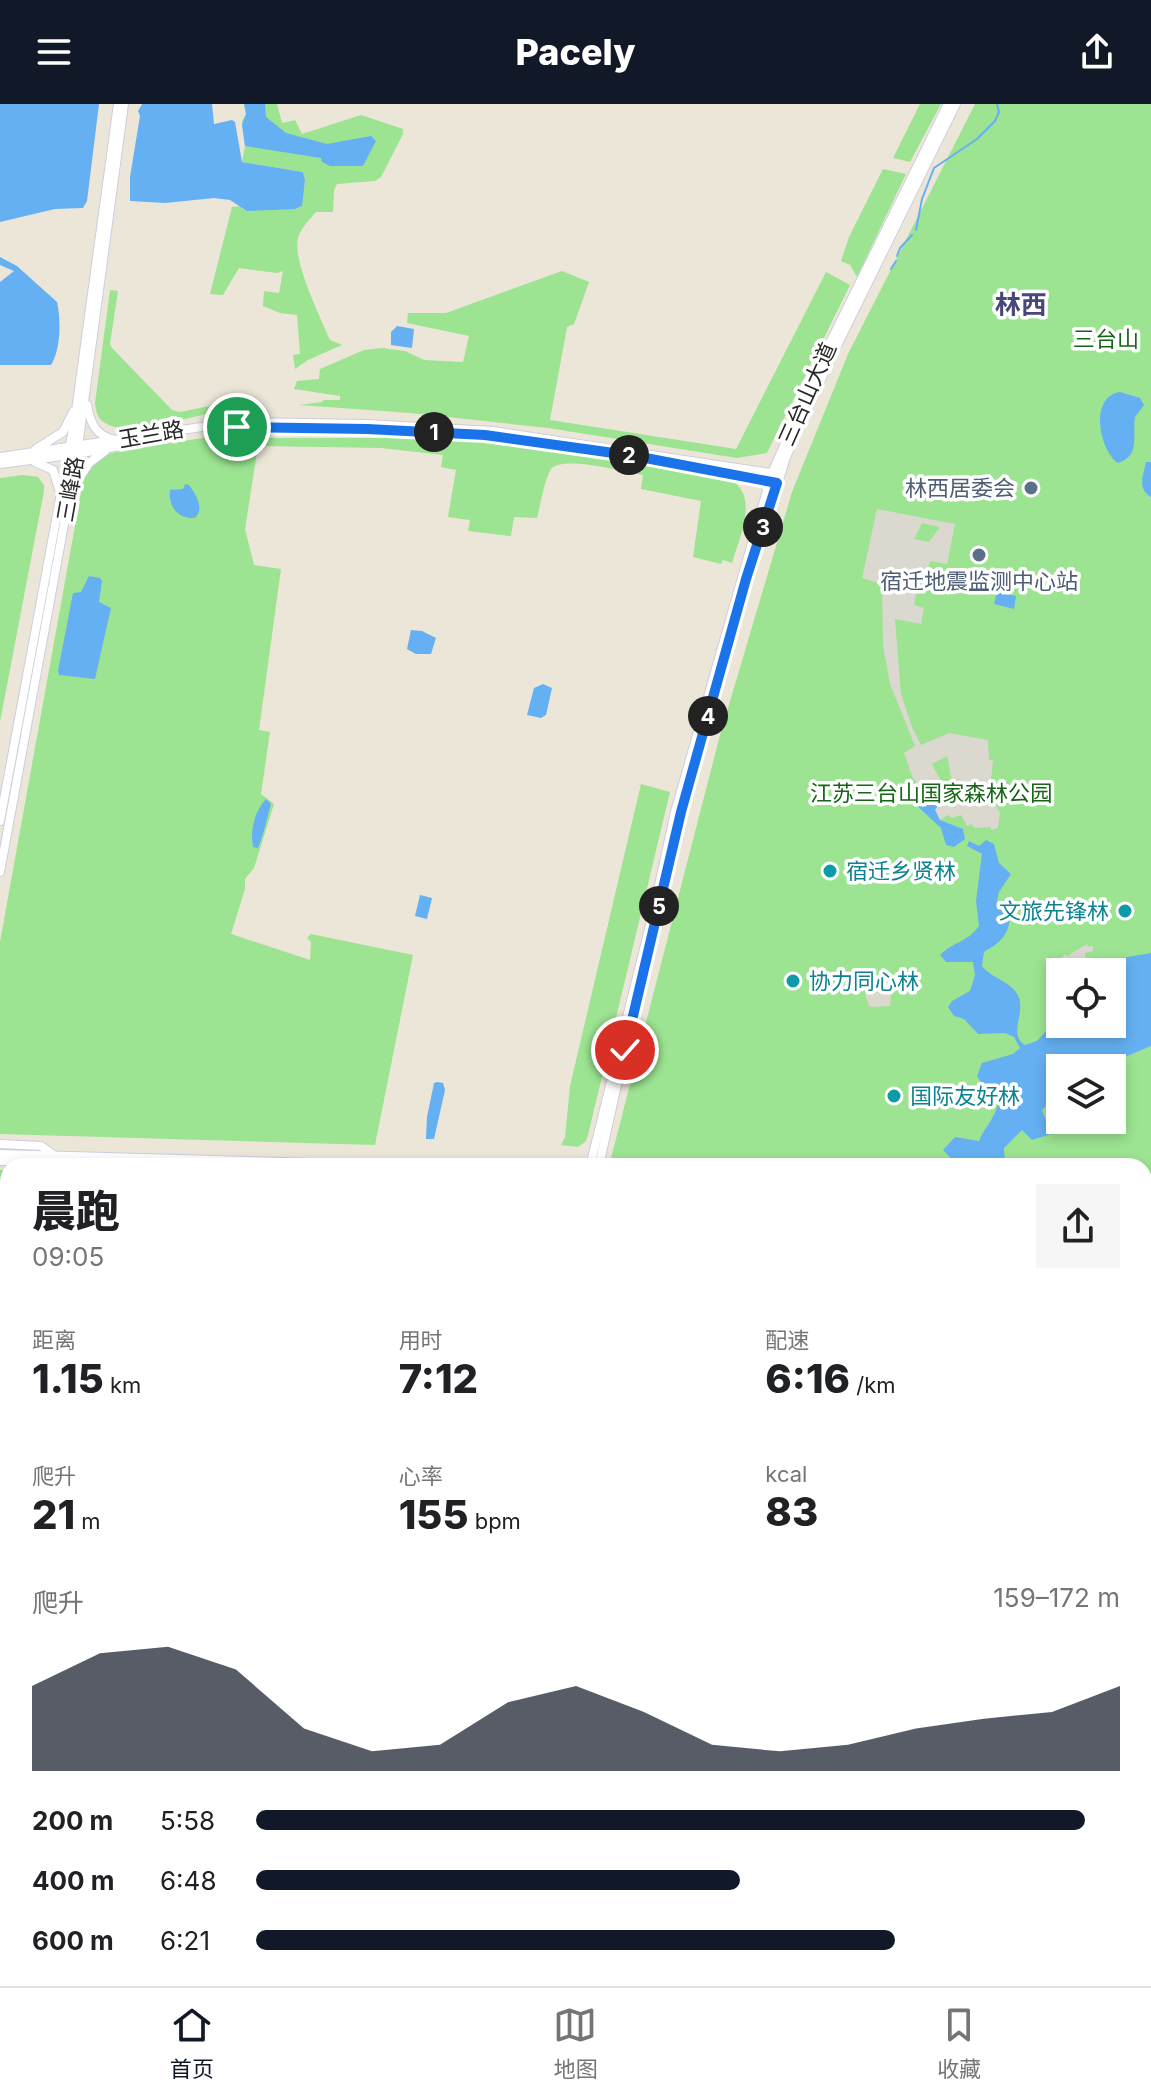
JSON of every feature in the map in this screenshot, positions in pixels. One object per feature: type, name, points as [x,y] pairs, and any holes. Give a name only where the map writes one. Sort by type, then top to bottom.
[{"type":"main road","name":"三峰路","points":[[0,872],[74,451],[121,104]]},
{"type":"main road","name":"三台山大道","points":[[592,1158],[675,812],[775,477],[823,357],[948,104]]},
{"type":"main road","name":"三台山大道","points":[[601,1158],[681,812],[775,477],[956,104]]},
{"type":"main road","points":[[82,392],[97,432],[112,439],[129,441]]},
{"type":"main road","points":[[14,459],[42,447],[63,432],[82,392]]},
{"type":"main road","name":"玉兰路","points":[[0,464],[14,459],[235,422],[454,428],[512,434],[775,477]]},
{"type":"main road","points":[[65,500],[89,463],[129,441]]},
{"type":"main road","name":"玉兰路","points":[[0,457],[14,459]]},
{"type":"main road","points":[[14,459],[38,462],[53,470],[65,500]]},
{"type":"main road","name":"三峰路","points":[[0,821],[65,500]]},
{"type":"main road","points":[[0,1144],[41,1146],[56,1157]]},
{"type":"main road","points":[[0,1154],[96,1158]]},
{"type":"green space","points":[[244,104],[277,104],[282,123],[295,120],[302,134],[361,115],[403,129],[381,177],[375,181],[337,184],[333,212],[316,212],[299,235],[299,260],[308,289],[330,340],[342,345],[295,369],[293,355],[300,354],[297,315],[280,313],[263,306],[264,291],[279,293],[283,271],[277,273],[239,268],[223,295],[210,294],[232,207],[241,206],[243,209],[304,187],[303,172],[242,162],[245,146],[242,121],[246,114]]},
{"type":"green space","points":[[920,104],[941,104],[910,162],[893,158]]},
{"type":"green space","name":"江苏三台山国家森林公园","points":[[975,104],[1151,104],[1151,1158],[611,1158],[720,735],[792,492],[848,354]]},
{"type":"green space","points":[[883,169],[906,174],[857,277],[850,265],[841,261],[849,237]]},
{"type":"green space","points":[[562,271],[589,282],[574,324],[567,327],[550,420],[736,449],[826,272],[850,285],[767,453],[737,458],[548,428],[299,405],[340,400],[340,396],[294,389],[297,381],[319,379],[320,369],[364,350],[382,348],[405,351],[424,360],[463,362],[469,336],[407,323],[408,313],[446,313]]},
{"type":"green space","points":[[110,290],[118,291],[110,344],[112,348],[172,410],[180,412],[214,405],[215,412],[160,425],[130,428],[117,427],[101,420],[95,403]]},
{"type":"green space","points":[[203,438],[466,440],[725,477],[736,484],[746,503],[743,527],[732,563],[723,560],[721,564],[693,557],[701,501],[641,489],[643,475],[580,464],[557,465],[549,473],[537,518],[514,517],[511,536],[468,531],[470,520],[448,517],[456,470],[441,467],[443,455],[381,448],[258,446],[245,529],[254,565],[281,569],[259,730],[270,732],[261,794],[274,804],[254,868],[245,879],[245,889],[231,934],[310,960],[311,942],[307,938],[311,934],[413,955],[375,1145],[0,1134],[0,942],[84,476],[102,456]]},
{"type":"green space","points":[[38,477],[44,491],[0,722],[0,478]]},
{"type":"green space","points":[[641,784],[670,792],[588,1135],[578,1147],[561,1145],[565,1137],[570,1086]]},
{"type":"shaded area","points":[[877,509],[955,524],[947,564],[930,561],[924,590],[917,590],[914,605],[924,608],[921,624],[895,619],[901,694],[921,745],[949,733],[988,740],[989,760],[993,760],[991,781],[977,793],[980,796],[988,792],[1000,813],[998,828],[991,830],[991,827],[967,826],[961,815],[952,818],[948,815],[940,820],[935,810],[936,797],[926,797],[912,776],[904,753],[915,746],[890,684],[883,645],[882,584],[862,578]],"holes":[[[922,523],[940,527],[929,542],[914,539]],[[947,756],[958,797],[956,799],[940,780],[932,764]]]},
{"type":"shaded area","points":[[1087,944],[1088,947],[1093,946],[1093,951],[1085,953],[1086,958],[1062,958],[1065,954],[1067,956]]},
{"type":"shaded area","points":[[879,981],[892,986],[890,1006],[870,1007],[865,995]]},
{"type":"water","points":[[0,104],[99,104],[87,201],[83,208],[55,209],[0,222]]},
{"type":"water","points":[[142,104],[212,104],[214,124],[235,122],[242,162],[303,172],[302,206],[247,211],[230,200],[214,198],[165,203],[130,201],[130,177],[140,116],[138,111]]},
{"type":"water","points":[[244,104],[265,104],[266,117],[286,133],[327,144],[371,136],[376,141],[363,166],[330,166],[321,158],[245,146],[242,125],[246,114]]},
{"type":"water","points":[[0,257],[17,266],[57,302],[59,334],[51,365],[0,365],[0,282],[14,271],[0,265]]},
{"type":"water","points":[[397,326],[414,329],[412,348],[391,345],[391,332]]},
{"type":"water","points":[[1120,392],[1140,398],[1144,405],[1135,417],[1133,450],[1118,463],[1106,448],[1100,425],[1104,404],[1110,396]]},
{"type":"water","points":[[1146,462],[1151,462],[1151,497],[1142,485]]},
{"type":"water","points":[[185,484],[189,485],[198,502],[199,510],[195,518],[179,514],[171,502],[170,490],[183,489]]},
{"type":"water","points":[[89,576],[100,578],[99,602],[111,608],[95,679],[59,675],[73,593],[81,592]]},
{"type":"water","points":[[997,592],[1016,596],[1014,609],[994,604]]},
{"type":"water","points":[[411,630],[422,631],[436,638],[431,654],[416,654],[407,649]]},
{"type":"water","points":[[543,684],[552,688],[546,715],[541,718],[527,715],[534,688]]},
{"type":"water","points":[[936,796],[940,803],[935,810],[940,820],[963,829],[965,839],[954,847],[946,845],[941,828],[915,804],[923,798]]},
{"type":"water","points":[[266,799],[271,804],[258,848],[253,847],[254,822]]},
{"type":"water","points":[[986,840],[994,844],[999,863],[1011,874],[997,901],[1010,919],[1007,931],[1002,939],[984,952],[982,966],[1008,984],[1019,998],[1017,1030],[1020,1041],[1025,1045],[1037,1041],[1046,1031],[1046,1038],[1126,1038],[1126,958],[1122,958],[1151,953],[1151,1046],[1126,1056],[1126,1054],[1046,1054],[1046,1106],[1042,1110],[1046,1134],[1051,1134],[1032,1140],[1022,1130],[1004,1148],[1005,1158],[950,1158],[943,1150],[955,1137],[979,1141],[998,1103],[977,1076],[982,1063],[1013,1054],[1020,1048],[1014,1037],[1005,1033],[978,1034],[964,1019],[954,1016],[948,1007],[952,1001],[970,991],[975,975],[973,962],[946,962],[940,955],[979,926],[976,901],[982,854],[967,846],[969,841],[979,846]]},
{"type":"water","points":[[420,895],[432,898],[427,919],[415,916]]},
{"type":"water","points":[[434,1083],[443,1083],[445,1090],[434,1139],[426,1139],[427,1117]]},
{"type":"waterway","points":[[916,230],[922,199],[934,168],[977,139],[995,121],[999,112],[997,104]]},
{"type":"waterway","points":[[897,256],[912,235]]},
{"type":"waterway","points":[[891,269],[896,261]]},
{"type":"place","name":"林西居委会","points":[[1031,488]]},
{"type":"place","name":"宿迁地震监测中心站","points":[[979,555]]},
{"type":"place","name":"宿迁乡贤林","points":[[830,871]]},
{"type":"place","name":"文旅先锋林","points":[[1125,911]]},
{"type":"place","name":"协力同心林","points":[[793,981]]},
{"type":"place","name":"国际友好林","points":[[894,1096]]},
{"type":"district","name":"林西","points":[[1021,305]]},
{"type":"route","points":[[237,427],[485,435],[635,456],[777,483],[746,579],[681,812],[625,1050]]},
{"type":"park label","name":"三台山","points":[[1106,339]]}]
